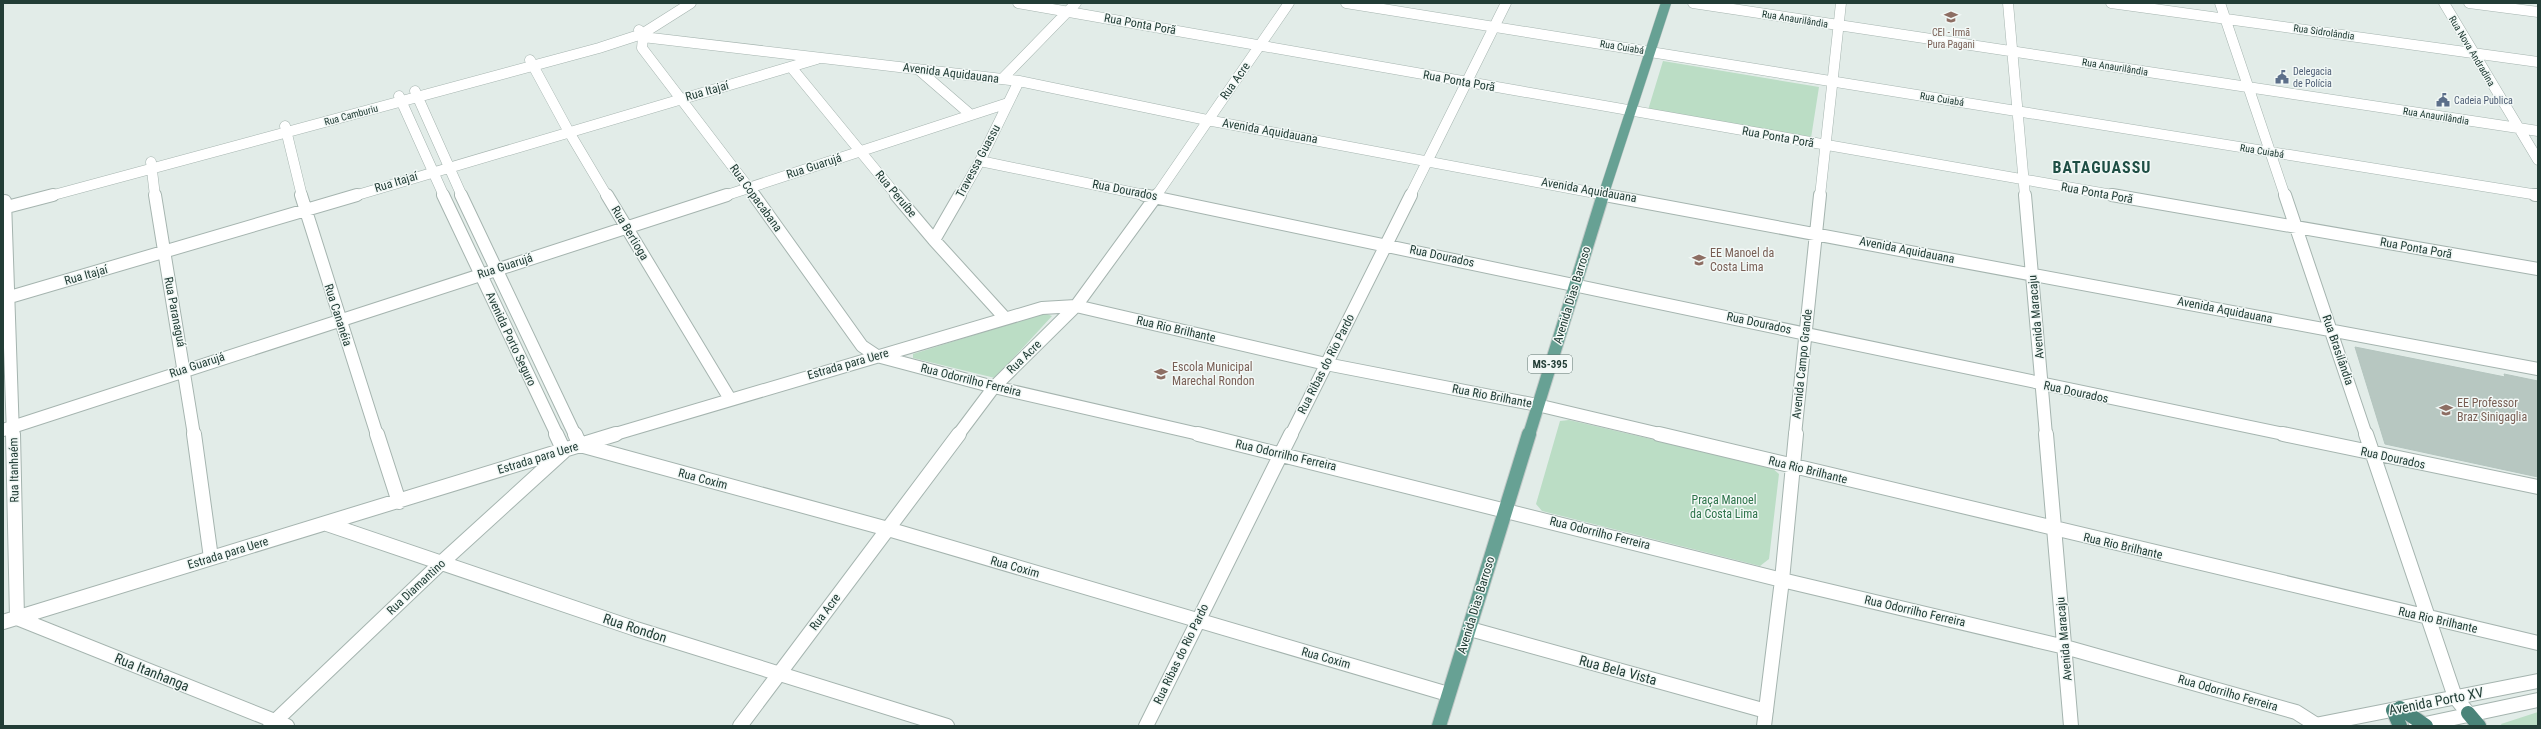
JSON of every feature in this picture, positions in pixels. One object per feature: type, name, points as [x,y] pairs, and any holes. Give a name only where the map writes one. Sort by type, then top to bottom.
[{"type":"highway","points":[[2397,709],[2421,725]]},
{"type":"highway","points":[[2397,709],[2400,726]]},
{"type":"highway","points":[[2468,713],[2479,726]]},
{"type":"main road","name":"Avenida Dias Barroso","points":[[1439,726],[1629,110],[1666,3]]},
{"type":"street","name":"Rua Camburiu","points":[[641,34],[678,3]]},
{"type":"street","name":"Rua Camburiu","points":[[4,205],[641,34],[691,3]]},
{"type":"street","name":"Rua Ponta Porã","points":[[1018,3],[2024,181],[2538,269]]},
{"type":"street","points":[[1002,79],[1076,3]]},
{"type":"street","name":"Rua Acre","points":[[740,726],[994,387],[1076,306],[1156,197],[1207,120],[1289,3]]},
{"type":"street","name":"Rua Cuiabá","points":[[1346,3],[2538,195]]},
{"type":"street","name":"Rua Ribas do Rio Pardo","points":[[1146,726],[1280,453],[1428,161],[1506,3]]},
{"type":"street","name":"Rua Anaurilândia","points":[[1693,3],[2538,131]]},
{"type":"street","name":"Avenida Campo Grande","points":[[1764,726],[1782,580],[1791,466],[1841,3]]},
{"type":"street","name":"Avenida Maracaju","points":[[2008,3],[2071,726]]},
{"type":"street","name":"Rua Sidrolândia","points":[[2111,3],[2538,62]]},
{"type":"street","name":"Rua Brasilândia","points":[[2220,3],[2250,87],[2455,697]]},
{"type":"street","name":"Rua Nova Andradina","points":[[2444,3],[2472,53],[2538,160]]},
{"type":"street","points":[[2469,3],[2538,12]]},
{"type":"street","name":"Avenida Aquidauana","points":[[641,34],[919,70],[1019,81],[1207,120],[1604,193],[2538,369]]},
{"type":"street","name":"Rua Copacabana","points":[[641,34],[642,48],[749,187],[862,346],[877,356]]},
{"type":"street","name":"Rua Itajaí","points":[[6,298],[163,253],[432,171],[821,57]]},
{"type":"street","name":"Rua Bertioga","points":[[532,63],[569,132],[730,399]]},
{"type":"street","name":"Rua Peruíbe","points":[[790,67],[934,240],[1005,318]]},
{"type":"street","points":[[919,70],[971,114]]},
{"type":"street","name":"Travessa Guassu","points":[[934,240],[980,161],[1019,81]]},
{"type":"street","name":"Avenida Porto Seguro","points":[[416,94],[448,167],[498,268],[580,445]]},
{"type":"street","name":"Avenida Porto Seguro","points":[[400,98],[432,171],[564,451]]},
{"type":"street","name":"Rua Guarujá","points":[[8,428],[185,369],[1008,103]]},
{"type":"street","name":"Rua Cananéia","points":[[286,129],[305,210],[339,320],[399,502]]},
{"type":"street","name":"Rua Dourados","points":[[980,161],[1386,244],[2373,454],[2538,487]]},
{"type":"street","name":"Rua Paranaguá","points":[[151,165],[163,253],[185,369],[211,558]]},
{"type":"street","name":"Rua Itanhaém","points":[[4,205],[10,620]]},
{"type":"street","name":"Estrada para Uere","points":[[10,620],[399,502],[730,399],[1042,308],[1076,306]]},
{"type":"street","name":"Rua Rio Brilhante","points":[[1076,306],[1326,364],[1537,405],[2053,529],[2538,643]]},
{"type":"street","name":"Rua Odorrilho Ferreira","points":[[877,356],[994,387],[1280,453],[1505,508],[1782,580],[2065,647],[2296,712],[2315,726]]},
{"type":"street","name":"Rua Coxim","points":[[580,445],[888,529],[1448,694]]},
{"type":"street","name":"Rua Diamantino","points":[[277,724],[440,564],[564,451]]},
{"type":"street","name":"Rua Rondon","points":[[327,524],[440,564],[778,675],[946,726]]},
{"type":"street","name":"Rua Itanhanga","points":[[10,620],[277,724]]},
{"type":"street","name":"Rua Bela Vista","points":[[1470,629],[1766,711]]},
{"type":"street","name":"Avenida Porto XV","points":[[2315,726],[2538,681]]},
{"type":"street","points":[[2455,697],[2468,713]]},
{"type":"street","name":"Avenida Porto XV","points":[[2421,725],[2468,713],[2538,700]]},
{"type":"green space","points":[[1663,61],[1819,87],[1811,138],[1648,110]]},
{"type":"green space","points":[[1044,313],[1052,316],[995,378],[913,358],[913,354]]},
{"type":"green space","name":"Praça Manoel da Costa Lima","points":[[1569,420],[1771,467],[1779,474],[1769,559],[1760,566],[1542,511],[1536,504],[1560,421]]},
{"type":"green space","points":[[2538,712],[2538,726],[2502,726],[2501,724]]},
{"type":"building","name":"EE Professor Braz Sinigaglia","points":[[2355,347],[2505,377],[2504,374],[2538,381],[2538,477],[2385,444]]},
{"type":"place","name":"CEI - Irmã Pura Pagani","points":[[1951,17]]},
{"type":"place","name":"Delegacia de Polícia","points":[[2282,77]]},
{"type":"place","name":"Cadeia Publica","points":[[2443,100]]},
{"type":"place","name":"EE Manoel da Costa Lima","points":[[1699,260]]},
{"type":"place","name":"Escola Municipal Marechal Rondon","points":[[1161,374]]},
{"type":"place","name":"EE Professor Braz Sinigaglia","points":[[2446,410]]},
{"type":"district","name":"BATAGUASSU","points":[[2102,167]]}]
